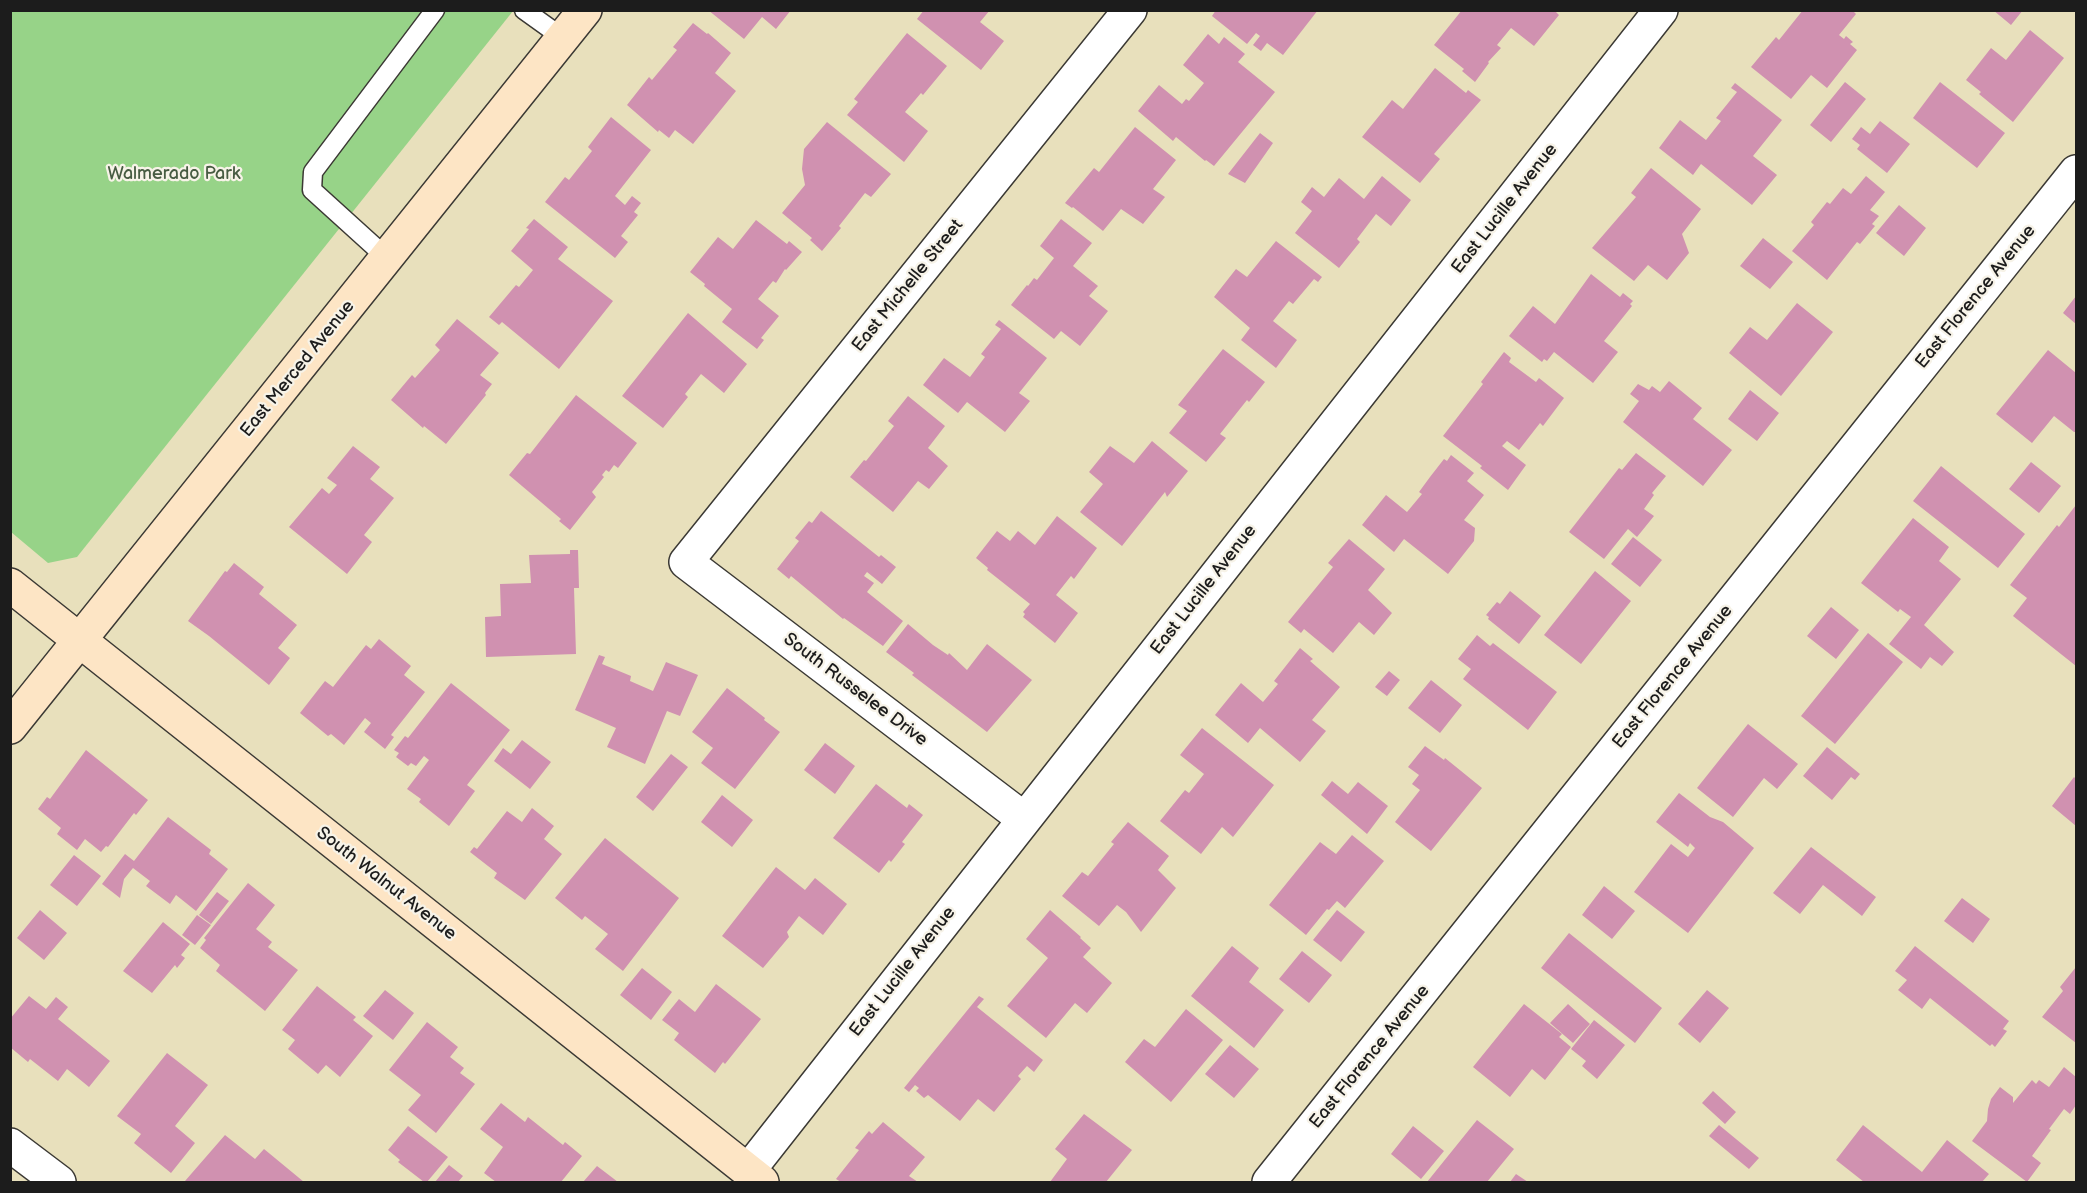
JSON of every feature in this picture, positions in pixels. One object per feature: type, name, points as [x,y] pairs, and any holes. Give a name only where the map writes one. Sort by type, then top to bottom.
[{"type":"street","name":"East Merced Avenue","points":[[10,727],[585,10]]},
{"type":"street","name":"East Michelle Street","points":[[686,562],[1130,10]]},
{"type":"street","name":"East Lucille Avenue","points":[[755,1177],[1024,819],[1661,10]]},
{"type":"street","name":"East Florence Avenue","points":[[1269,1182],[2076,172]]},
{"type":"street","name":"South Russelee Drive","points":[[686,562],[1024,819]]},
{"type":"street","name":"South Walnut Avenue","points":[[10,585],[755,1177]]},
{"type":"street","points":[[10,1145],[58,1182]]},
{"type":"lane","points":[[387,258],[312,190],[313,172],[435,10]]},
{"type":"lane","points":[[524,10],[563,38]]},
{"type":"green space","name":"Walmerado Park","points":[[10,11],[513,11],[77,557],[48,563],[11,532]]},
{"type":"building","points":[[708,10],[791,10],[776,29],[762,17],[744,39]]},
{"type":"building","points":[[924,10],[990,10],[980,22],[1004,41],[981,70],[917,19]]},
{"type":"building","points":[[1216,10],[1318,10],[1283,55],[1267,43],[1261,51],[1253,45],[1260,36],[1256,33],[1247,44],[1212,16]]},
{"type":"building","points":[[1462,10],[1554,10],[1559,15],[1534,46],[1511,28],[1497,45],[1501,48],[1488,62],[1475,82],[1462,71],[1464,69],[1434,45]]},
{"type":"building","points":[[1803,10],[1852,10],[1856,14],[1839,35],[1844,39],[1846,36],[1857,50],[1827,88],[1811,75],[1791,99],[1751,67],[1776,37],[1779,40]]},
{"type":"building","points":[[1993,10],[2023,10],[2011,25]]},
{"type":"building","points":[[693,23],[731,53],[715,73],[736,91],[693,144],[675,130],[669,138],[659,130],[658,132],[627,105],[649,77],[652,80],[677,50],[673,47]]},
{"type":"building","points":[[2030,30],[2064,58],[2013,122],[1966,80],[1991,48],[2006,60]]},
{"type":"building","points":[[907,33],[947,66],[923,95],[921,93],[905,112],[928,131],[904,162],[847,115],[858,102],[854,99]]},
{"type":"building","points":[[1208,34],[1219,44],[1224,37],[1245,54],[1238,62],[1275,92],[1214,166],[1176,137],[1173,141],[1138,111],[1159,85],[1182,104],[1186,99],[1189,101],[1204,83],[1183,65]]},
{"type":"building","points":[[1435,68],[1466,93],[1468,90],[1481,100],[1434,154],[1440,159],[1420,183],[1362,137],[1392,100],[1403,109]]},
{"type":"building","points":[[1845,82],[1866,99],[1831,142],[1810,125]]},
{"type":"building","points":[[1940,82],[2005,133],[1977,168],[1913,118]]},
{"type":"building","points":[[1735,83],[1782,120],[1753,156],[1777,175],[1752,205],[1701,164],[1693,175],[1659,148],[1680,120],[1706,140],[1721,121],[1716,118],[1737,92],[1731,88]]},
{"type":"building","points":[[611,117],[651,150],[615,196],[625,205],[632,196],[641,203],[634,212],[638,215],[621,236],[628,242],[615,258],[545,202],[565,177],[569,180],[592,151],[588,147]]},
{"type":"building","points":[[1880,121],[1910,144],[1887,173],[1857,149],[1860,145],[1852,139],[1861,127],[1870,134]]},
{"type":"building","points":[[827,122],[891,174],[871,197],[865,193],[822,251],[810,240],[812,238],[782,213],[805,185],[802,169],[804,149]]},
{"type":"building","points":[[1135,127],[1176,160],[1153,189],[1165,197],[1143,224],[1121,209],[1103,231],[1065,203],[1094,168],[1099,172]]},
{"type":"building","points":[[1260,133],[1273,143],[1245,183],[1228,174]]},
{"type":"building","points":[[1651,168],[1701,209],[1682,234],[1689,253],[1667,280],[1648,265],[1634,281],[1592,248],[1636,197],[1631,193]]},
{"type":"building","points":[[1382,176],[1411,200],[1391,226],[1376,214],[1357,239],[1360,242],[1339,268],[1295,233],[1312,211],[1301,202],[1312,187],[1324,197],[1339,178],[1364,199]]},
{"type":"building","points":[[1866,176],[1885,192],[1870,210],[1879,216],[1872,224],[1875,226],[1860,244],[1857,242],[1827,280],[1792,251],[1814,225],[1811,222],[1827,202],[1830,204],[1843,188],[1851,194]]},
{"type":"building","points":[[1899,205],[1926,228],[1904,256],[1876,233]]},
{"type":"building","points":[[534,219],[568,247],[558,259],[613,301],[559,369],[502,322],[499,325],[489,317],[516,285],[519,287],[533,270],[511,251]]},
{"type":"building","points":[[1061,219],[1092,243],[1073,266],[1098,286],[1089,296],[1108,311],[1080,346],[1061,331],[1054,339],[1011,305],[1034,278],[1037,280],[1054,258],[1040,246]]},
{"type":"building","points":[[756,220],[787,244],[789,241],[802,252],[785,269],[776,283],[773,281],[758,299],[779,316],[761,338],[764,340],[757,349],[722,322],[732,309],[690,272],[718,237],[733,249]]},
{"type":"building","points":[[1763,238],[1793,262],[1770,289],[1740,266]]},
{"type":"building","points":[[1276,241],[1322,277],[1318,282],[1314,279],[1293,304],[1289,301],[1273,321],[1297,340],[1276,368],[1241,340],[1250,328],[1214,297],[1236,269],[1247,277]]},
{"type":"building","points":[[1591,274],[1620,297],[1623,293],[1633,301],[1630,304],[1632,306],[1604,341],[1618,352],[1593,383],[1554,352],[1547,361],[1544,359],[1542,362],[1509,336],[1533,306],[1555,324]]},
{"type":"building","points":[[2076,296],[2076,324],[2063,313]]},
{"type":"building","points":[[1797,303],[1833,332],[1781,396],[1729,353],[1750,327],[1767,340]]},
{"type":"building","points":[[688,313],[747,364],[724,393],[701,374],[685,394],[688,397],[663,428],[622,396]]},
{"type":"building","points":[[457,319],[499,353],[480,375],[492,384],[485,393],[486,395],[446,444],[424,426],[423,428],[391,400],[412,375],[415,378],[440,350],[435,345]]},
{"type":"building","points":[[999,320],[1047,358],[1019,393],[1030,401],[1005,432],[967,402],[958,413],[923,385],[944,358],[970,377],[985,357],[981,354],[1001,329],[995,325]]},
{"type":"building","points":[[1223,349],[1265,382],[1249,402],[1247,400],[1220,434],[1226,438],[1206,462],[1169,433],[1187,411],[1178,405]]},
{"type":"building","points":[[2048,350],[2076,373],[2076,432],[2054,416],[2032,443],[1996,414]]},
{"type":"building","points":[[1504,352],[1511,358],[1509,362],[1536,382],[1539,378],[1564,398],[1543,426],[1540,423],[1519,450],[1507,441],[1502,446],[1526,465],[1508,490],[1480,468],[1482,466],[1443,436],[1483,384],[1481,382]]},
{"type":"building","points":[[1669,381],[1702,408],[1693,419],[1732,450],[1703,486],[1623,422],[1639,401],[1630,394],[1638,384],[1649,390],[1652,386],[1660,392]]},
{"type":"building","points":[[1750,390],[1779,413],[1757,441],[1728,419]]},
{"type":"building","points":[[576,395],[637,443],[618,468],[614,465],[609,472],[606,470],[602,475],[604,477],[592,492],[596,497],[570,530],[559,521],[561,519],[509,475],[527,453],[530,454]]},
{"type":"building","points":[[908,396],[945,426],[928,448],[948,466],[929,489],[918,481],[893,512],[850,477],[894,426],[888,421]]},
{"type":"building","points":[[1152,441],[1188,471],[1167,497],[1165,492],[1122,546],[1080,512],[1103,484],[1089,472],[1110,446],[1134,463]]},
{"type":"building","points":[[353,446],[380,467],[370,479],[394,498],[364,535],[372,542],[347,574],[289,527],[322,488],[329,494],[337,485],[327,478]]},
{"type":"building","points":[[1636,453],[1666,476],[1652,493],[1654,495],[1644,509],[1654,516],[1637,537],[1628,529],[1604,559],[1569,532],[1619,468],[1622,470]]},
{"type":"building","points":[[1451,455],[1474,473],[1467,481],[1484,495],[1464,520],[1475,528],[1474,541],[1448,574],[1404,539],[1394,552],[1362,525],[1386,495],[1407,512],[1422,494],[1419,492],[1430,477],[1444,459],[1447,461]]},
{"type":"building","points":[[2031,462],[2061,486],[2039,513],[2009,489]]},
{"type":"building","points":[[1941,466],[2025,534],[1998,568],[1913,501]]},
{"type":"building","points":[[2076,505],[2076,666],[2013,616],[2027,598],[2010,585],[2057,525],[2059,527]]},
{"type":"building","points":[[821,511],[879,557],[881,555],[896,567],[882,584],[867,572],[864,576],[874,583],[867,592],[903,621],[883,646],[843,619],[791,576],[789,579],[777,569],[799,541],[795,538],[809,521],[812,523]]},
{"type":"building","points":[[1057,516],[1097,548],[1074,579],[1071,576],[1056,595],[1078,613],[1055,643],[1023,617],[1025,614],[1023,612],[1030,604],[987,570],[988,568],[976,558],[997,531],[1010,541],[1018,531],[1035,545]]},
{"type":"building","points":[[1913,518],[1949,547],[1939,561],[1961,579],[1924,625],[1954,652],[1942,666],[1930,657],[1921,669],[1889,644],[1911,617],[1900,609],[1898,612],[1861,583]]},
{"type":"building","points":[[1633,537],[1662,560],[1640,587],[1611,564]]},
{"type":"building","points":[[1349,539],[1385,569],[1368,590],[1392,613],[1374,635],[1359,622],[1333,653],[1304,629],[1301,633],[1288,622],[1333,567],[1328,563]]},
{"type":"building","points":[[570,550],[578,550],[579,588],[574,588],[576,654],[486,657],[485,617],[501,616],[500,584],[531,583],[529,555],[570,554]]},
{"type":"building","points":[[234,563],[264,587],[259,594],[297,625],[278,648],[290,658],[269,685],[188,621],[225,571],[227,572]]},
{"type":"building","points":[[1595,571],[1631,601],[1581,664],[1544,635]]},
{"type":"building","points":[[1510,591],[1541,616],[1519,644],[1486,615],[1497,602],[1500,604]]},
{"type":"building","points":[[1831,607],[1859,630],[1836,659],[1807,636]]},
{"type":"building","points":[[908,624],[933,645],[948,655],[949,653],[967,670],[987,644],[1032,680],[987,732],[912,675],[914,673],[886,652]]},
{"type":"building","points":[[1868,633],[1903,662],[1835,744],[1801,716]]},
{"type":"building","points":[[1477,635],[1490,646],[1493,643],[1557,692],[1528,730],[1463,679],[1471,669],[1458,659]]},
{"type":"building","points":[[379,639],[411,666],[404,675],[425,692],[391,735],[394,737],[385,749],[364,732],[371,723],[365,718],[344,745],[331,734],[328,736],[300,713],[325,681],[333,687],[366,645],[371,649]]},
{"type":"building","points":[[1300,648],[1313,659],[1310,661],[1340,687],[1312,720],[1326,731],[1300,762],[1260,728],[1248,743],[1215,715],[1241,683],[1263,702],[1278,684],[1274,681]]},
{"type":"building","points":[[599,655],[605,657],[602,664],[631,676],[630,681],[653,691],[666,662],[698,675],[680,716],[667,711],[645,764],[607,747],[616,728],[575,710]]},
{"type":"building","points":[[1389,671],[1400,680],[1387,696],[1375,687]]},
{"type":"building","points":[[1431,680],[1462,705],[1440,733],[1408,708]]},
{"type":"building","points":[[451,683],[510,730],[467,785],[475,791],[449,826],[419,802],[421,799],[407,789],[429,760],[424,756],[416,766],[411,763],[408,766],[396,757],[399,753],[394,750],[405,736],[408,738]]},
{"type":"building","points":[[727,688],[780,732],[735,789],[701,763],[713,748],[692,732]]},
{"type":"building","points":[[1748,724],[1798,764],[1777,789],[1764,778],[1733,817],[1697,788]]},
{"type":"building","points":[[1202,728],[1274,785],[1233,837],[1222,827],[1201,854],[1160,821],[1185,790],[1189,793],[1204,774],[1180,755]]},
{"type":"building","points":[[522,740],[551,762],[530,789],[494,761],[503,748],[511,754]]},
{"type":"building","points":[[825,743],[855,766],[835,794],[804,770]]},
{"type":"building","points":[[1425,746],[1444,760],[1445,758],[1482,788],[1431,851],[1395,822],[1420,790],[1412,784],[1419,775],[1408,767]]},
{"type":"building","points":[[1827,747],[1860,774],[1855,780],[1851,777],[1832,800],[1803,776]]},
{"type":"building","points":[[86,750],[148,800],[136,815],[134,813],[108,847],[106,846],[101,852],[85,839],[77,850],[57,834],[61,828],[38,809],[47,797],[50,799]]},
{"type":"building","points":[[671,754],[688,767],[653,811],[636,797]]},
{"type":"building","points":[[2074,777],[2076,779],[2076,826],[2052,806]]},
{"type":"building","points":[[1332,781],[1348,794],[1358,782],[1388,806],[1367,834],[1321,795]]},
{"type":"building","points":[[876,784],[907,808],[909,804],[923,815],[902,842],[905,844],[879,873],[833,838]]},
{"type":"building","points":[[1679,793],[1710,817],[1723,822],[1754,848],[1688,933],[1634,892],[1671,844],[1688,857],[1695,848],[1690,843],[1688,847],[1656,822]]},
{"type":"building","points":[[722,795],[753,820],[732,847],[701,822]]},
{"type":"building","points":[[532,808],[554,826],[544,839],[562,854],[525,900],[494,878],[497,873],[470,852],[474,847],[477,849],[507,811],[522,822]]},
{"type":"building","points":[[168,817],[211,850],[209,854],[228,869],[196,911],[176,895],[170,904],[146,886],[150,881],[133,868],[124,879],[120,898],[102,884],[125,854],[134,861]]},
{"type":"building","points":[[1128,822],[1169,856],[1158,870],[1176,888],[1141,932],[1126,912],[1117,905],[1099,926],[1062,896],[1082,872],[1088,876],[1114,844],[1111,842]]},
{"type":"building","points":[[1352,835],[1384,861],[1345,908],[1337,901],[1329,910],[1327,909],[1306,935],[1269,905],[1320,842],[1336,854]]},
{"type":"building","points":[[605,838],[679,898],[623,971],[595,949],[608,934],[585,916],[582,920],[555,898]]},
{"type":"building","points":[[1811,847],[1876,897],[1862,916],[1823,885],[1800,914],[1773,893]]},
{"type":"building","points":[[74,855],[101,876],[77,906],[50,885]]},
{"type":"building","points":[[776,867],[805,890],[815,878],[847,904],[823,935],[799,916],[787,932],[789,937],[763,968],[722,936]]},
{"type":"building","points":[[248,883],[275,905],[256,929],[272,942],[268,947],[298,970],[265,1011],[216,971],[220,965],[200,948],[206,940],[204,938]]},
{"type":"building","points":[[1604,886],[1635,911],[1612,939],[1582,915]]},
{"type":"building","points":[[217,892],[229,901],[211,924],[199,915]]},
{"type":"building","points":[[1962,898],[1990,919],[1973,943],[1944,921]]},
{"type":"building","points":[[40,910],[67,933],[44,960],[17,938]]},
{"type":"building","points":[[1050,910],[1091,948],[1083,957],[1112,983],[1087,1013],[1075,1003],[1046,1038],[1007,1006],[1048,958],[1026,939]]},
{"type":"building","points":[[1337,910],[1365,932],[1341,962],[1313,940]]},
{"type":"building","points":[[197,915],[211,925],[195,945],[182,935]]},
{"type":"building","points":[[163,922],[190,944],[181,955],[185,958],[177,968],[175,965],[152,993],[123,971]]},
{"type":"building","points":[[1569,933],[1662,1008],[1635,1043],[1541,968]]},
{"type":"building","points":[[1232,946],[1259,968],[1249,982],[1284,1010],[1254,1048],[1191,996]]},
{"type":"building","points":[[1915,946],[2009,1021],[2003,1029],[2007,1031],[1995,1047],[1992,1044],[1990,1046],[1930,998],[1922,1009],[1898,990],[1907,980],[1895,971]]},
{"type":"building","points":[[1302,951],[1332,975],[1309,1003],[1279,979]]},
{"type":"building","points":[[2076,967],[2076,1043],[2042,1017],[2063,991],[2060,987]]},
{"type":"building","points":[[642,968],[672,992],[651,1020],[620,995]]},
{"type":"building","points":[[716,984],[761,1019],[715,1073],[674,1040],[679,1033],[662,1020],[679,999],[695,1012]]},
{"type":"building","points":[[317,986],[356,1017],[353,1020],[373,1036],[340,1077],[326,1065],[318,1074],[288,1049],[295,1040],[282,1030]]},
{"type":"building","points":[[385,990],[414,1013],[393,1040],[363,1016]]},
{"type":"building","points":[[1707,990],[1729,1008],[1700,1043],[1678,1024]]},
{"type":"building","points":[[29,996],[46,1009],[56,997],[68,1007],[58,1019],[110,1061],[89,1087],[67,1069],[58,1081],[30,1059],[28,1062],[10,1047],[10,1019]]},
{"type":"building","points":[[979,996],[984,999],[977,1007],[1043,1060],[1034,1072],[1027,1066],[1018,1076],[1021,1079],[994,1112],[978,1099],[960,1121],[928,1095],[924,1098],[916,1091],[919,1088],[915,1085],[909,1092],[904,1088]]},
{"type":"building","points":[[1524,1004],[1562,1034],[1559,1037],[1571,1047],[1545,1080],[1532,1069],[1510,1097],[1473,1067]]},
{"type":"building","points":[[1568,1004],[1590,1024],[1573,1043],[1550,1023]]},
{"type":"building","points":[[1186,1009],[1223,1040],[1171,1102],[1125,1062],[1144,1039],[1155,1047]]},
{"type":"building","points":[[1594,1020],[1625,1045],[1597,1079],[1582,1066],[1586,1061],[1571,1049]]},
{"type":"building","points":[[427,1022],[458,1047],[450,1057],[464,1068],[460,1073],[475,1084],[436,1133],[408,1110],[421,1095],[389,1070]]},
{"type":"building","points":[[1230,1045],[1259,1069],[1234,1098],[1205,1074]]},
{"type":"building","points":[[167,1053],[208,1085],[175,1126],[195,1143],[171,1173],[134,1143],[141,1134],[117,1116]]},
{"type":"building","points":[[2064,1067],[2076,1077],[2076,1105],[2070,1114],[2064,1109],[2049,1129],[2051,1130],[2032,1156],[2041,1163],[2027,1182],[1972,1141],[1987,1121],[1991,1099],[2000,1087],[2013,1097],[2013,1103],[2032,1080],[2036,1084],[2039,1080],[2049,1087]]},
{"type":"building","points":[[1713,1091],[1736,1112],[1725,1124],[1702,1103]]},
{"type":"building","points":[[501,1103],[525,1122],[528,1117],[563,1145],[565,1142],[582,1156],[561,1182],[496,1182],[484,1173],[503,1147],[480,1129]]},
{"type":"building","points":[[1084,1114],[1132,1150],[1106,1182],[1050,1182],[1067,1159],[1055,1149]]},
{"type":"building","points":[[1477,1120],[1514,1149],[1487,1182],[1427,1182]]},
{"type":"building","points":[[883,1122],[925,1157],[909,1176],[918,1182],[841,1182],[836,1179],[859,1150],[855,1148],[869,1131],[872,1134]]},
{"type":"building","points":[[1719,1125],[1759,1158],[1749,1169],[1709,1136]]},
{"type":"building","points":[[1863,1125],[1922,1172],[1947,1140],[1989,1174],[1982,1182],[1864,1182],[1836,1160]]},
{"type":"building","points":[[408,1126],[448,1157],[427,1182],[398,1162],[400,1160],[388,1150]]},
{"type":"building","points":[[1413,1126],[1444,1151],[1421,1179],[1391,1154]]},
{"type":"building","points":[[225,1135],[255,1159],[264,1149],[304,1182],[185,1181]]},
{"type":"building","points":[[449,1165],[463,1176],[458,1182],[435,1182]]},
{"type":"building","points":[[597,1166],[618,1182],[583,1182]]},
{"type":"building","points":[[1516,1174],[1528,1182],[1510,1182]]}]
